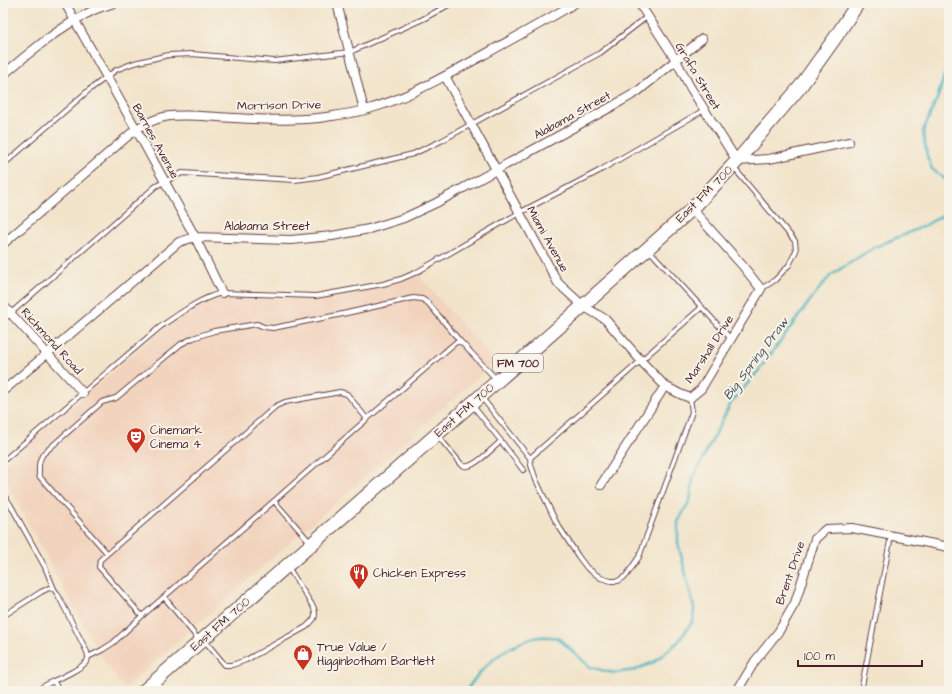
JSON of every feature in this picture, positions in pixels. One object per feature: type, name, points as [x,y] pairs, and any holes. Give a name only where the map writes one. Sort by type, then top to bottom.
[{"type":"main road","name":"East FM 700","points":[[144,691],[583,306],[692,208],[734,163],[800,87],[836,38],[858,3]]},
{"type":"street","name":"Barnes Avenue","points":[[65,3],[195,237],[222,293]]},
{"type":"street","points":[[3,75],[75,20],[96,9],[114,3]]},
{"type":"street","points":[[337,3],[364,110]]},
{"type":"street","name":"Morrison Drive","points":[[3,244],[136,129],[150,121],[162,117],[177,115],[265,120],[300,120],[364,110],[414,92],[538,26],[575,3]]},
{"type":"street","name":"Grafa Street","points":[[639,3],[676,60],[734,163]]},
{"type":"street","name":"Alabama Street","points":[[3,391],[179,242],[195,237],[291,240],[332,236],[369,229],[404,218],[430,206],[637,92],[702,39]]},
{"type":"street","name":"Miami Avenue","points":[[445,76],[558,283],[583,306],[605,319],[665,386]]},
{"type":"street","points":[[734,163],[769,159],[849,142]]},
{"type":"street","points":[[692,208],[761,289]]},
{"type":"street","name":"Marshall Drive","points":[[665,386],[690,398],[701,389],[761,289]]},
{"type":"street","name":"Richmond Road","points":[[3,305],[82,393]]},
{"type":"street","points":[[601,486],[665,386]]},
{"type":"street","name":"Brent Drive","points":[[737,691],[755,660],[778,631],[795,603],[815,539],[826,529],[852,528],[949,547]]},
{"type":"lane","points":[[3,165],[88,90],[116,70],[134,63],[169,55],[192,54],[274,61],[350,52],[424,19],[452,3]]},
{"type":"lane","points":[[3,320],[156,186],[164,181],[182,173],[295,180],[318,177],[413,154],[441,141],[600,54],[648,16]]},
{"type":"lane","points":[[3,461],[160,327],[211,295],[222,293],[316,296],[383,284],[417,272],[519,213],[600,171],[705,110]]},
{"type":"lane","points":[[734,163],[795,241],[796,251],[789,264],[774,280],[761,289]]},
{"type":"lane","points":[[648,248],[731,339]]},
{"type":"lane","points":[[107,553],[40,476],[38,466],[39,460],[102,402],[116,398],[181,344],[193,338],[214,331],[257,324],[264,327],[273,328],[413,298],[422,299],[428,303],[460,341],[498,380]]},
{"type":"lane","points":[[530,458],[702,307]]},
{"type":"lane","points":[[35,691],[64,677],[86,662],[88,657],[102,650],[113,642],[367,418],[460,341]]},
{"type":"lane","points":[[142,616],[99,567],[100,560],[107,553],[276,406],[285,402],[340,392],[347,394],[367,418]]},
{"type":"lane","points":[[476,400],[530,458],[536,480],[552,515],[587,568],[601,578],[611,581],[618,581],[626,576],[639,557],[692,412],[690,398]]},
{"type":"lane","points":[[476,400],[501,441],[523,470]]},
{"type":"lane","points":[[437,434],[462,465],[466,467],[477,462],[501,441]]},
{"type":"lane","points":[[3,494],[45,567],[54,589],[87,652],[88,657]]},
{"type":"lane","points":[[274,501],[312,544]]},
{"type":"lane","points":[[861,691],[891,536]]},
{"type":"lane","points":[[164,597],[225,665],[232,666],[246,660],[306,627],[316,615],[314,608],[287,566]]},
{"type":"lane","points":[[3,616],[41,592],[49,588],[54,589]]},
{"type":"lane","points":[[53,681],[60,691]]},
{"type":"shaded area","points":[[418,274],[495,362],[124,689],[96,648],[3,477],[3,464],[163,329],[182,315],[210,299],[314,298],[394,284]]},
{"type":"waterway","name":"Big Spring Draw","points":[[949,61],[937,99],[923,131],[927,156],[932,169],[949,184]]},
{"type":"waterway","name":"Big Spring Draw","points":[[466,691],[482,670],[494,659],[508,649],[533,638],[558,638],[590,667],[613,673],[635,670],[654,662],[678,642],[693,621],[694,608],[678,543],[678,522],[690,500],[693,478],[731,403],[759,370],[815,294],[831,275],[873,248],[924,226],[943,215],[949,206]]},
{"type":"place","name":"Cinemark Cinema 4","points":[[136,454]]},
{"type":"place","name":"Chicken Express","points":[[359,590]]},
{"type":"place","name":"True Value / Higginbotham Bartlett","points":[[303,671]]}]
